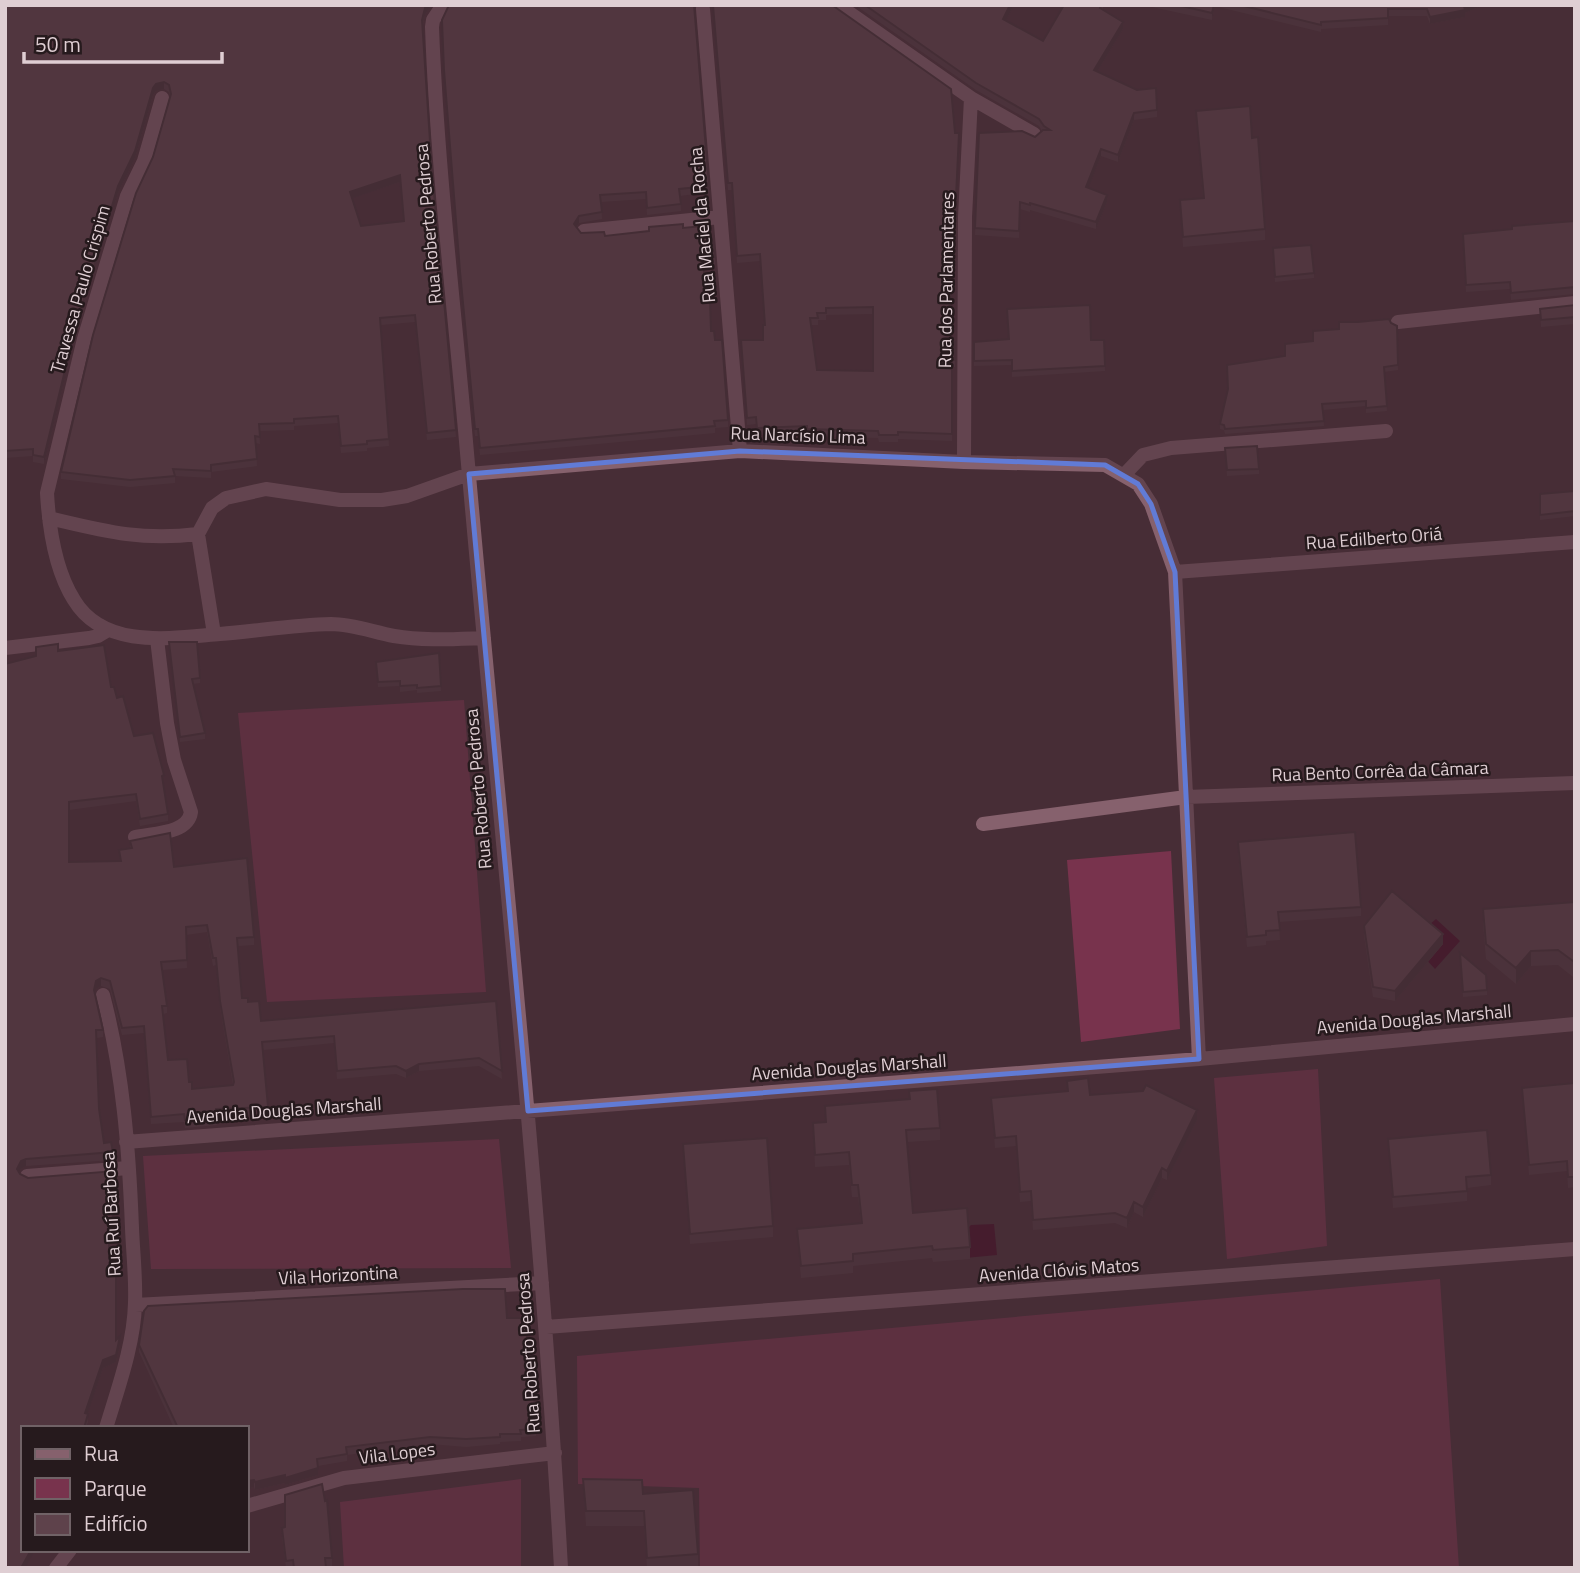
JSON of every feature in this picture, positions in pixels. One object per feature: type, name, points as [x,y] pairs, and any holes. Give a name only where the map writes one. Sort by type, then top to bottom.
[{"type":"street","points":[[838,5],[971,99],[1034,134]]},
{"type":"street","name":"Rua Roberto Pedrosa","points":[[441,7],[433,20],[432,41],[528,1111],[546,1327],[561,1568]]},
{"type":"street","name":"Rua Maciel da Rocha","points":[[705,7],[740,451]]},
{"type":"street","name":"Travessa Paulo Crispim","points":[[108,630],[88,617],[74,601],[61,573],[48,518],[47,493],[84,340],[127,195],[144,161],[162,98]]},
{"type":"street","name":"Rua dos Parlamentares","points":[[964,462],[965,217],[971,99]]},
{"type":"street","points":[[584,231],[720,217]]},
{"type":"street","points":[[1398,322],[1575,303]]},
{"type":"street","points":[[1199,1059],[1175,572],[1151,504],[1138,485],[1124,475],[1143,455],[1171,448],[1386,431]]},
{"type":"street","name":"Rua Narcísio Lima","points":[[198,534],[212,508],[226,498],[250,491],[288,491],[364,502],[407,496],[469,474],[740,451],[964,462],[1095,465],[1105,466],[1124,475]]},
{"type":"street","points":[[48,518],[136,536],[165,538],[198,534],[214,634]]},
{"type":"street","name":"Rua Edilberto Oriá","points":[[1175,572],[1575,542]]},
{"type":"street","points":[[5,648],[89,638],[108,630],[157,639],[334,624],[424,639],[484,638]]},
{"type":"street","points":[[135,836],[184,827],[190,821],[191,812],[171,748],[157,639]]},
{"type":"street","name":"Rua Bento Corrêa da Câmara","points":[[983,824],[1186,797],[1575,783]]},
{"type":"street","name":"Rua Ruí Barbosa","points":[[103,995],[114,1038],[126,1142],[135,1305],[121,1379],[107,1426]]},
{"type":"street","name":"Avenida Douglas Marshall","points":[[126,1142],[1199,1059],[1575,1024]]},
{"type":"street","points":[[27,1176],[128,1168]]},
{"type":"street","name":"Avenida Clóvis Matos","points":[[546,1327],[1575,1249]]},
{"type":"street","name":"Vila Horizontina","points":[[135,1305],[542,1283]]},
{"type":"street","name":"Vila Lopes","points":[[248,1506],[344,1478],[555,1453]]},
{"type":"street","points":[[56,1568],[71,1552]]},
{"type":"highlighted area","points":[[740,451],[1105,465],[1138,484],[1151,504],[1175,572],[1199,1059],[528,1111],[469,474]]},
{"type":"green space","points":[[464,700],[486,992],[267,1002],[238,713]]},
{"type":"green space","points":[[1171,851],[1180,1029],[1081,1042],[1067,860]]},
{"type":"green space","points":[[1318,1069],[1327,1246],[1227,1259],[1214,1078]]},
{"type":"green space","points":[[499,1139],[511,1268],[151,1269],[143,1156]]},
{"type":"green space","points":[[1440,1279],[1459,1568],[700,1568],[699,1488],[578,1484],[577,1356]]},
{"type":"green space","points":[[521,1479],[521,1568],[344,1568],[340,1502]]},
{"type":"shaded area","points":[[1436,919],[1460,941],[1435,969],[1423,956],[1422,931]]},
{"type":"shaded area","points":[[994,1224],[997,1255],[965,1258],[966,1230],[971,1225]]},
{"type":"building","points":[[5,5],[427,5],[422,20],[432,172],[456,430],[427,433],[415,315],[380,318],[389,439],[341,446],[338,416],[294,419],[294,423],[259,424],[260,437],[255,436],[257,459],[211,465],[211,471],[173,469],[175,476],[130,480],[61,472],[93,335],[136,193],[153,157],[171,94],[169,85],[164,82],[153,88],[135,151],[118,186],[75,329],[44,457],[33,455],[33,449],[5,451]],"holes":[[[400,175],[404,221],[361,226],[350,192]]]},
{"type":"building","points":[[449,5],[694,5],[709,186],[679,189],[681,204],[647,208],[646,192],[600,195],[602,212],[579,216],[574,224],[581,233],[604,232],[605,236],[649,231],[649,227],[683,224],[683,228],[703,226],[713,242],[715,257],[703,258],[706,299],[710,299],[711,331],[714,331],[715,340],[722,340],[728,420],[714,421],[715,426],[480,448],[478,429],[475,429],[444,70],[442,20]]},
{"type":"building","points":[[713,5],[832,5],[951,89],[955,133],[959,133],[952,281],[951,342],[955,342],[955,360],[952,360],[952,434],[898,432],[898,435],[879,435],[878,431],[807,429],[807,426],[757,428],[756,417],[747,418],[741,340],[763,340],[765,325],[760,254],[737,256],[732,183],[728,183]],"holes":[[[873,307],[873,371],[817,370],[810,318],[818,318],[817,313],[826,313],[826,308]]]},
{"type":"building","points":[[865,5],[1010,5],[1003,19],[1043,41],[1064,5],[1102,5],[1100,8],[1123,22],[1094,70],[1137,90],[1156,88],[1157,110],[1134,113],[1118,155],[1101,149],[1086,187],[1107,195],[1096,222],[1020,202],[1019,231],[975,228],[979,133],[1022,131],[1035,137],[1043,130],[1050,130],[1039,119],[976,83]]},
{"type":"building","points":[[1177,5],[1214,5],[1212,13]]},
{"type":"building","points":[[1240,5],[1466,5],[1465,10],[1430,17],[1427,9],[1388,9],[1388,18],[1321,22],[1321,25]]},
{"type":"building","points":[[1250,106],[1252,138],[1258,137],[1265,229],[1183,237],[1180,200],[1204,198],[1196,111]]},
{"type":"building","points":[[1575,221],[1575,287],[1511,293],[1510,282],[1466,285],[1463,234],[1512,229],[1512,226]]},
{"type":"building","points":[[1311,245],[1314,273],[1275,277],[1273,248]]},
{"type":"building","points":[[1090,305],[1091,340],[1104,340],[1105,366],[1012,371],[1012,360],[974,361],[974,342],[1009,339],[1007,309]]},
{"type":"building","points":[[1575,305],[1575,317],[1541,320],[1540,309]]},
{"type":"building","points":[[1389,319],[1397,326],[1398,365],[1384,367],[1387,406],[1366,408],[1366,401],[1322,404],[1324,421],[1225,429],[1224,425],[1220,424],[1228,389],[1227,365],[1285,356],[1285,344],[1313,341],[1313,331],[1339,329],[1339,322]]},
{"type":"building","points":[[1257,446],[1259,469],[1227,470],[1225,448]]},
{"type":"building","points":[[1575,491],[1575,511],[1540,515],[1540,494]]},
{"type":"building","points":[[169,642],[197,642],[200,678],[192,679],[205,733],[180,737]]},
{"type":"building","points":[[58,644],[58,651],[104,645],[111,687],[114,687],[117,698],[123,696],[134,736],[153,733],[164,775],[168,814],[140,819],[136,794],[69,802],[69,862],[121,861],[119,850],[132,848],[130,841],[170,833],[174,867],[247,858],[254,937],[237,938],[242,998],[248,998],[248,1002],[259,1001],[261,1021],[496,1001],[502,1071],[479,1058],[419,1064],[406,1071],[396,1066],[337,1071],[334,1036],[262,1042],[268,1107],[216,1109],[217,1118],[185,1120],[184,1114],[151,1117],[144,1026],[122,1028],[110,981],[101,978],[96,981],[94,990],[103,1030],[96,1030],[99,1109],[104,1143],[111,1142],[113,1152],[26,1159],[21,1161],[17,1169],[28,1178],[115,1171],[117,1190],[112,1189],[113,1225],[109,1225],[109,1251],[111,1271],[116,1271],[116,1340],[120,1336],[116,1355],[103,1360],[85,1413],[88,1414],[85,1426],[21,1426],[21,1552],[30,1552],[21,1568],[5,1568],[5,664],[36,656],[36,647]],"holes":[[[207,925],[213,958],[216,958],[220,1001],[234,1082],[233,1085],[192,1089],[187,1059],[168,1060],[162,1006],[167,1006],[161,962],[187,960],[186,927]]]},
{"type":"building","points":[[439,653],[441,686],[417,688],[417,685],[400,686],[400,681],[378,682],[376,662]]},
{"type":"building","points":[[1355,832],[1361,907],[1278,912],[1280,930],[1247,937],[1238,842]]},
{"type":"building","points":[[1392,891],[1443,934],[1395,991],[1373,987],[1364,926]]},
{"type":"building","points":[[1575,902],[1573,961],[1558,950],[1531,951],[1516,968],[1486,944],[1483,909]]},
{"type":"building","points":[[1460,953],[1486,975],[1487,990],[1463,992]]},
{"type":"building","points":[[1088,1078],[1090,1095],[1143,1091],[1146,1085],[1197,1110],[1167,1171],[1162,1168],[1143,1207],[1134,1202],[1127,1218],[1115,1213],[1033,1220],[1031,1191],[1020,1192],[1016,1136],[995,1138],[991,1098],[1068,1091],[1067,1081]]},
{"type":"building","points":[[1575,1083],[1575,1177],[1568,1177],[1567,1161],[1529,1165],[1522,1088]]},
{"type":"building","points":[[937,1089],[940,1128],[906,1130],[913,1213],[967,1208],[970,1247],[933,1250],[932,1246],[853,1254],[853,1261],[801,1266],[797,1229],[862,1223],[858,1185],[852,1185],[849,1152],[815,1155],[813,1123],[826,1122],[825,1106],[910,1099],[909,1091]]},
{"type":"building","points":[[1487,1130],[1491,1175],[1466,1177],[1467,1191],[1393,1197],[1388,1139]]},
{"type":"building","points":[[767,1138],[773,1226],[690,1234],[683,1144]]},
{"type":"building","points":[[505,1289],[507,1318],[526,1318],[527,1339],[531,1339],[536,1429],[520,1430],[521,1434],[500,1434],[500,1437],[430,1437],[346,1447],[347,1454],[317,1459],[318,1468],[285,1478],[285,1475],[255,1482],[248,1481],[248,1426],[177,1426],[139,1345],[144,1311],[148,1306]]},
{"type":"building","points":[[583,1479],[642,1480],[643,1494],[693,1490],[698,1554],[647,1558],[644,1511],[586,1511]]},
{"type":"building","points":[[322,1484],[325,1501],[327,1500],[332,1558],[325,1558],[326,1568],[294,1568],[293,1560],[286,1561],[282,1528],[285,1527],[285,1495]]}]
